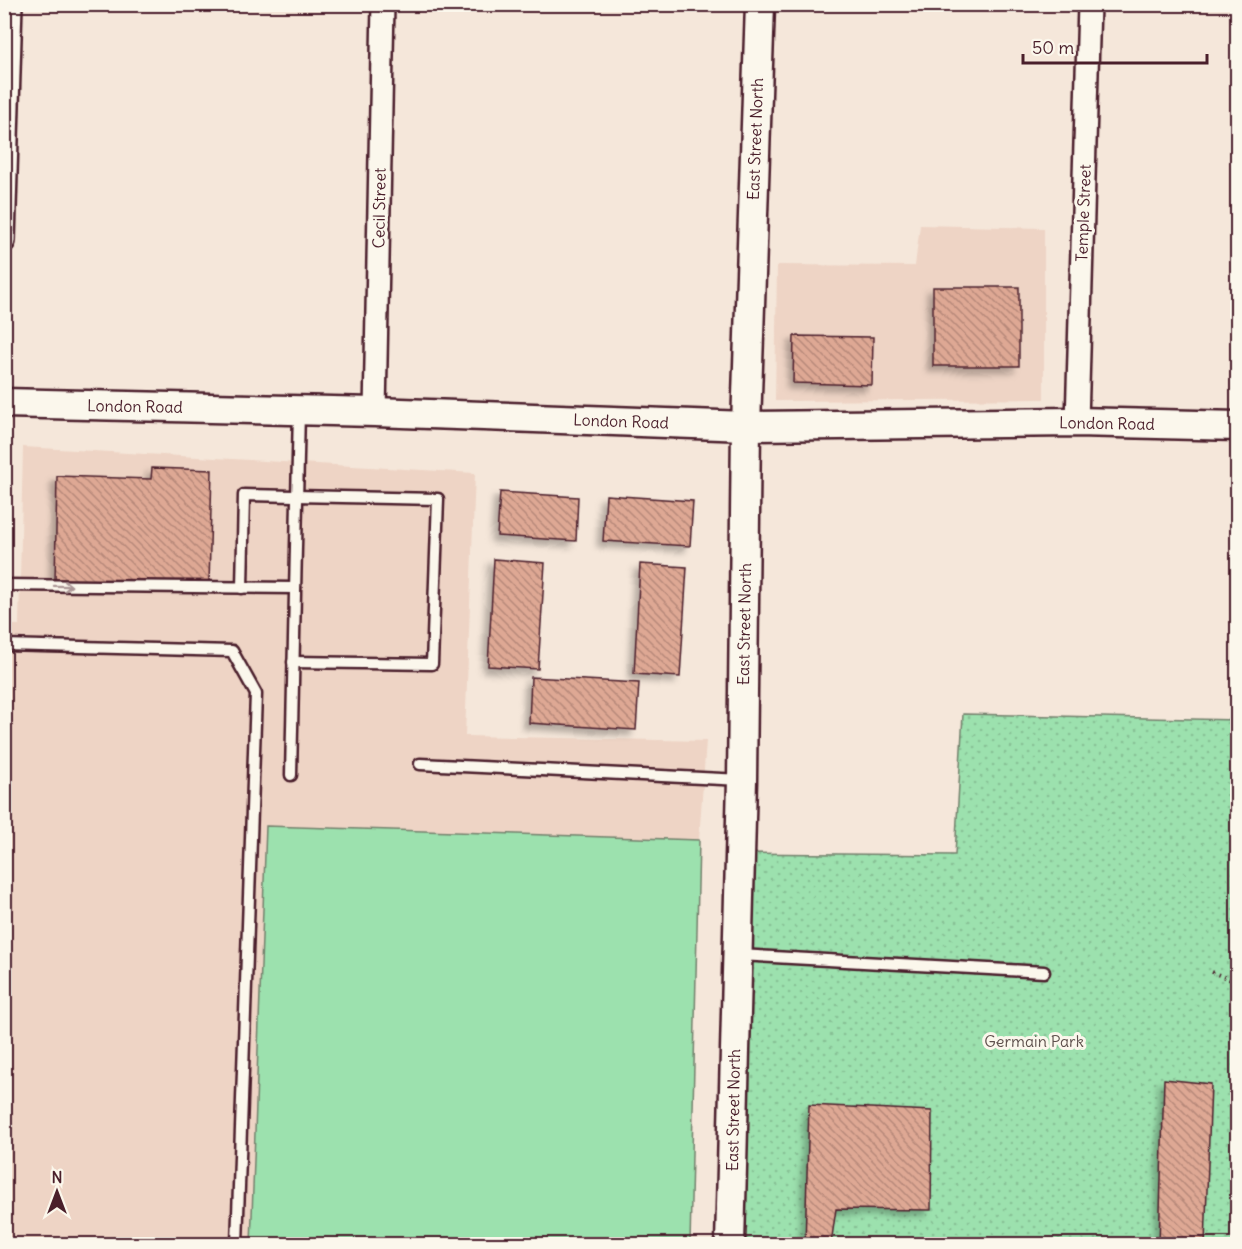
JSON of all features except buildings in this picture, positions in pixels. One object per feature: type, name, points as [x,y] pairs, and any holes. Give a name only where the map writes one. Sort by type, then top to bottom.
[{"type":"street","points":[[4,241],[10,4]]},
{"type":"street","name":"Cecil Street","points":[[375,412],[383,4]]},
{"type":"street","name":"East Street North","points":[[730,1245],[742,780],[746,426],[760,4]]},
{"type":"street","name":"Temple Street","points":[[1077,422],[1089,4]]},
{"type":"street","name":"London Road","points":[[4,403],[375,412],[746,426],[1077,422],[1238,426]]},
{"type":"lane","points":[[291,775],[299,410]]},
{"type":"lane","points":[[242,588],[243,495],[438,499],[432,664],[293,662]]},
{"type":"lane","points":[[4,585],[295,588]]},
{"type":"lane","points":[[4,645],[232,651],[256,694],[237,1245]]},
{"type":"lane","points":[[420,764],[742,780]]},
{"type":"lane","points":[[737,954],[1044,972]]},
{"type":"path","points":[[1212,972],[1238,983]]},
{"type":"shaded area","points":[[920,225],[1044,228],[1044,399],[775,401],[777,265],[915,266]]},
{"type":"shaded area","points":[[23,447],[475,473],[465,736],[706,741],[699,840],[267,826],[251,1244],[5,1244],[5,1229],[8,1229],[9,1140],[5,1140],[4,625],[19,625]]},
{"type":"green space","name":"Germain Park","points":[[963,714],[1237,720],[1237,1244],[729,1244],[739,853],[955,855]]},
{"type":"green space","points":[[266,826],[699,840],[690,1244],[251,1244]]}]
